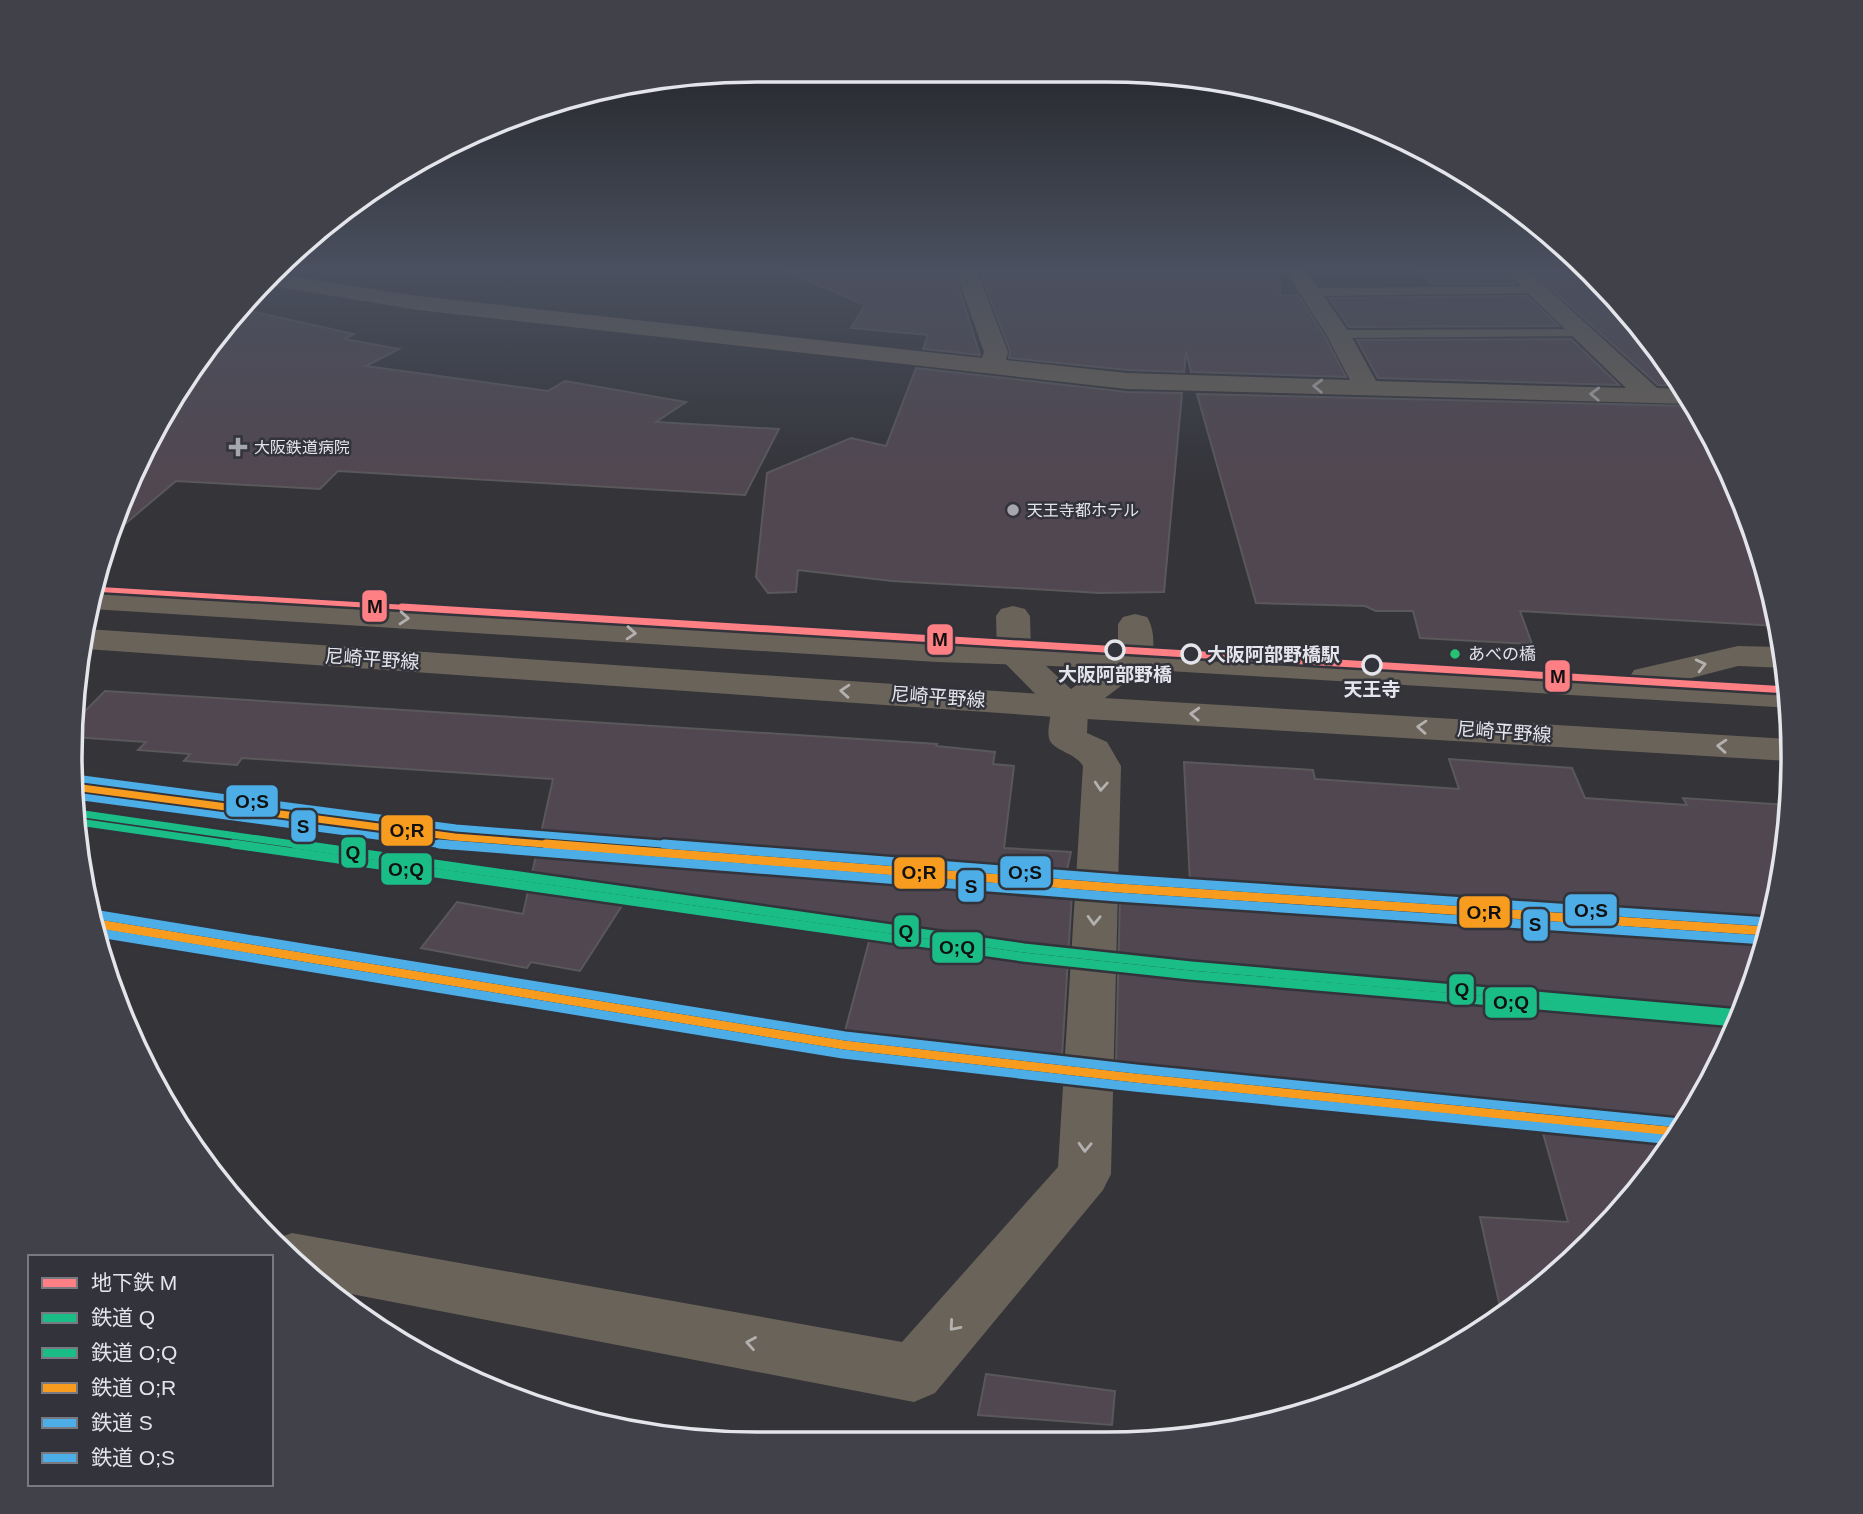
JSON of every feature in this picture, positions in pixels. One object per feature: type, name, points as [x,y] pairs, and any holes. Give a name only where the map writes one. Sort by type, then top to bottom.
[{"type":"street","points":[[743,340],[1127,381],[1676,397]]},
{"type":"street","points":[[991,340],[996,352],[992,367]]},
{"type":"street","points":[[1341,340],[1367,387]]},
{"type":"street","points":[[1588,340],[1650,396]]},
{"type":"street","points":[[101,600],[1778,697]]},
{"type":"street","points":[[309,1261],[914,1373],[1084,1174],[1096,851],[1102,766],[1093,750],[1014,654],[1013,616]]},
{"type":"street","points":[[1069,722],[1135,659],[1135,624]]},
{"type":"street","name":"尼崎平野線","points":[[93,640],[1069,722],[1781,750]]},
{"type":"street","points":[[1611,687],[1738,656],[1773,658]]},
{"type":"building","points":[[227,340],[348,340],[399,349],[366,366],[548,391],[565,381],[686,402],[656,422],[779,429],[745,495],[338,471],[320,489],[176,481],[124,525],[152,459],[173,420],[196,382]]},
{"type":"building","points":[[926,340],[975,340],[980,355],[923,349]]},
{"type":"building","points":[[1006,340],[1326,340],[1346,377],[1191,372],[1186,352],[1184,372],[1127,370],[1009,358],[1010,351]]},
{"type":"building","points":[[1357,340],[1572,340],[1619,385],[1378,378]]},
{"type":"building","points":[[1608,340],[1636,340],[1669,385],[1658,385]]},
{"type":"building","points":[[916,368],[1127,392],[1182,393],[1164,592],[1100,593],[892,581],[798,570],[796,592],[768,593],[756,577],[767,473],[851,438],[886,446]]},
{"type":"building","points":[[1197,394],[1681,406],[1711,459],[1729,499],[1758,582],[1768,625],[1520,611],[1532,644],[1420,638],[1413,611],[1376,611],[1365,606],[1256,603]]},
{"type":"building","points":[[105,691],[937,744],[936,746],[995,752],[993,764],[1014,766],[1004,848],[1071,852],[1062,892],[1072,893],[1062,1056],[845,1031],[874,923],[623,904],[580,971],[531,962],[527,968],[421,948],[457,902],[523,914],[553,779],[242,758],[237,765],[184,761],[190,754],[138,750],[146,742],[83,738],[84,712]]},
{"type":"building","points":[[1449,759],[1572,768],[1585,798],[1687,805],[1683,798],[1779,804],[1768,889],[1758,932],[1729,1015],[1690,1094],[1667,1132],[1613,1202],[1551,1264],[1499,1305],[1480,1217],[1568,1222],[1537,1112],[1259,1087],[1258,1079],[1116,1062],[1120,897],[1191,903],[1184,762],[1313,770],[1315,779],[1459,789]]},
{"type":"building","points":[[986,1374],[1115,1391],[1112,1425],[978,1415]]},
{"type":"metro line","name":"M","points":[[103,590],[1777,689]]},
{"type":"rail line","name":"O;S","points":[[83,779],[456,828],[1119,879],[1760,921]]},
{"type":"rail line","name":"O;R","points":[[83,788],[455,837],[1118,888],[1758,930]]},
{"type":"rail line","name":"S","points":[[84,797],[454,846],[1117,897],[1756,939]]},
{"type":"rail line","name":"Q","points":[[85,814],[1024,948],[1191,966],[1730,1013]]},
{"type":"rail line","name":"O;Q","points":[[86,823],[1023,957],[1190,975],[1726,1021]]},
{"type":"rail line","name":"O;S","points":[[101,915],[845,1036],[1136,1069],[1673,1122]]},
{"type":"rail line","name":"O;R","points":[[103,925],[844,1045],[1135,1078],[1668,1131]]},
{"type":"rail line","name":"S","points":[[106,934],[843,1054],[1134,1087],[1662,1139]]},
{"type":"place","name":"大阪鉄道病院","points":[[238,447]]},
{"type":"place","name":"天王寺都ホテル","points":[[1013,510]]},
{"type":"place","name":"大阪阿部野橋","points":[[1115,650]]},
{"type":"place","name":"大阪阿部野橋駅","points":[[1191,654]]},
{"type":"place","name":"あべの橋","points":[[1455,654]]},
{"type":"place","name":"天王寺","points":[[1372,665]]}]
